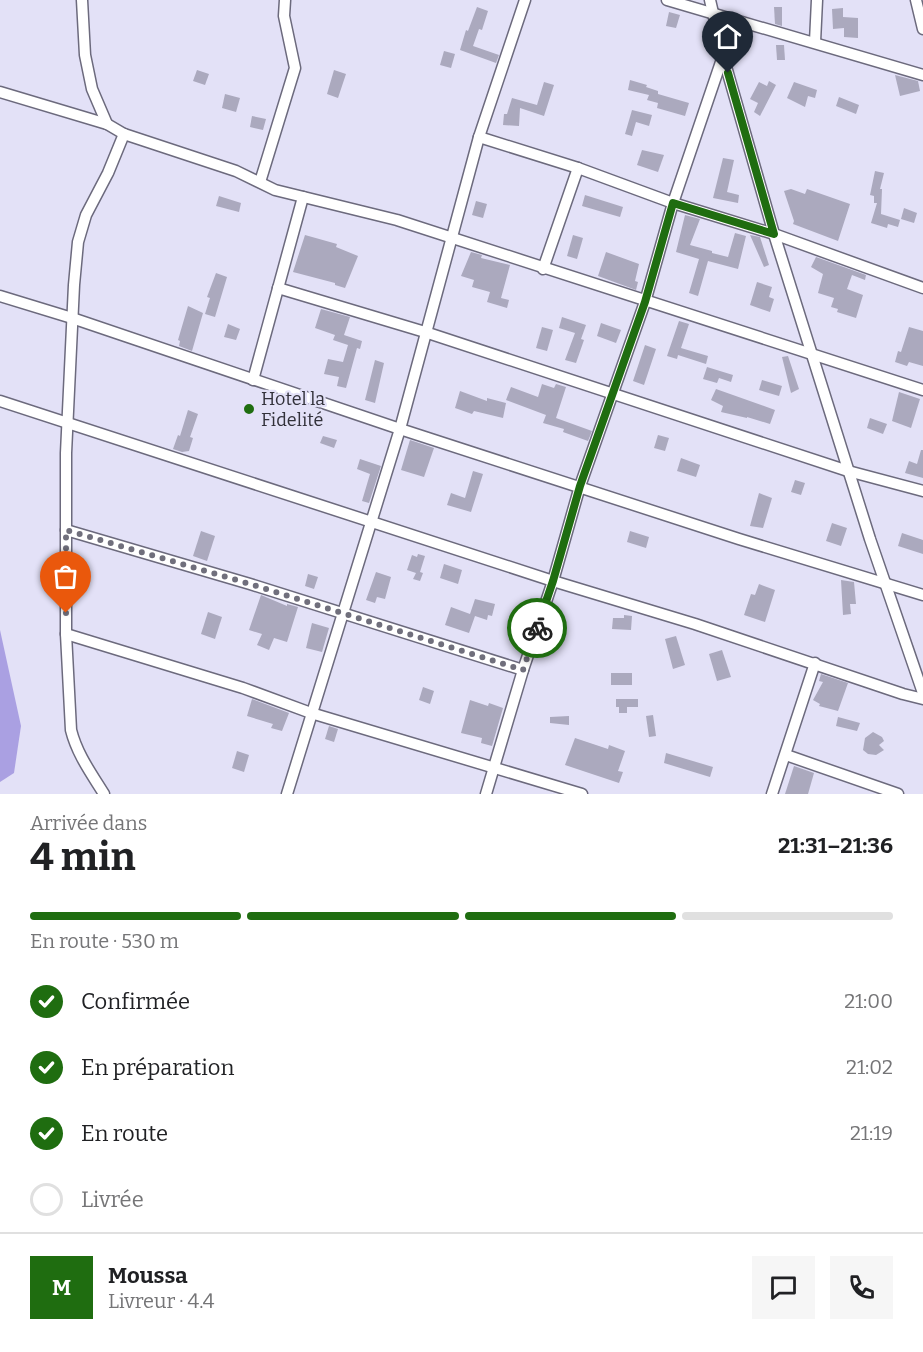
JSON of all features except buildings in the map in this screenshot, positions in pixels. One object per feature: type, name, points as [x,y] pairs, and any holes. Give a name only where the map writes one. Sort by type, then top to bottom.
[{"type":"street","points":[[82,0],[85,55],[92,89],[107,124]]},
{"type":"street","points":[[261,182],[295,68],[284,16],[285,0]]},
{"type":"street","points":[[287,794],[400,429],[479,137],[525,0]]},
{"type":"street","points":[[667,0],[923,75]]},
{"type":"street","points":[[711,0],[723,56],[774,234],[848,471],[923,693]]},
{"type":"street","points":[[815,42],[817,0]]},
{"type":"street","points":[[916,0],[923,29]]},
{"type":"street","points":[[486,794],[523,670],[553,581],[580,486],[645,302],[673,203],[723,56]]},
{"type":"street","points":[[0,92],[107,124],[124,134],[236,171],[275,190],[397,220],[923,390]]},
{"type":"street","points":[[104,794],[74,744],[71,730],[66,634],[67,423],[78,242],[86,215],[108,173],[124,134]]},
{"type":"street","points":[[479,137],[578,168],[673,203],[774,234],[923,288]]},
{"type":"street","points":[[543,269],[578,168]]},
{"type":"street","points":[[253,380],[303,197]]},
{"type":"street","points":[[278,288],[425,332],[848,471],[923,491]]},
{"type":"street","points":[[0,296],[739,539],[923,595]]},
{"type":"street","points":[[0,401],[923,699]]},
{"type":"street","points":[[66,530],[523,670]]},
{"type":"street","points":[[66,634],[243,688],[311,713],[582,794]]},
{"type":"street","points":[[772,794],[815,663]]},
{"type":"street","points":[[786,755],[898,794]]},
{"type":"shaded area","points":[[0,630],[21,726],[14,773],[0,782]]},
{"type":"way so far","points":[[66,613],[66,530],[250,584],[523,670],[537,628]]},
{"type":"place","name":"Hotel la Fidelité","points":[[249,409]]},
{"type":"route","points":[[537,628],[580,486],[645,302],[673,203],[774,234],[728,73]]}]
